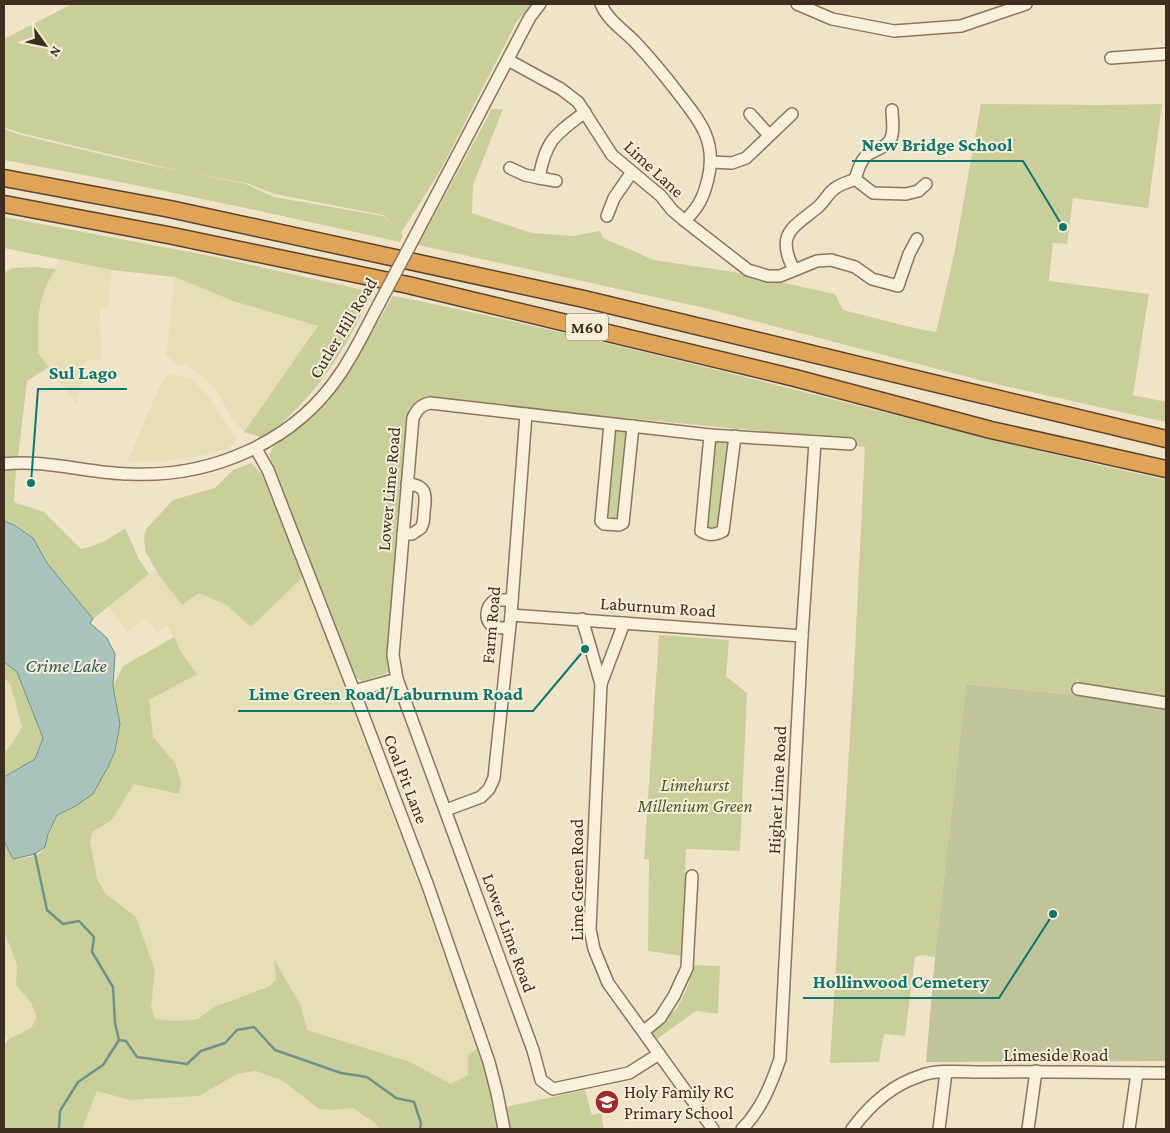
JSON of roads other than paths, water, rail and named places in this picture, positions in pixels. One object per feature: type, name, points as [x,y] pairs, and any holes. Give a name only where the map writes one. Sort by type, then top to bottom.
[{"type":"highway","name":"M60","points":[[4,178],[170,209],[566,295],[1166,439]]},
{"type":"highway","name":"M60","points":[[4,204],[168,235],[408,285],[795,378],[991,430],[1166,470]]},
{"type":"street","name":"Cutler Hill Road","points":[[4,464],[57,466],[129,474],[165,473],[218,464],[256,449],[291,426],[339,375],[379,304],[530,17],[540,4]]},
{"type":"street","points":[[601,4],[610,18],[635,42],[664,75],[697,117],[708,140],[712,162],[702,201],[685,222]]},
{"type":"street","points":[[797,4],[832,19],[894,31],[961,26],[1026,4]]},
{"type":"street","points":[[1111,58],[1166,54]]},
{"type":"street","name":"Lime Lane","points":[[508,60],[561,89],[578,102],[609,151],[661,196],[685,222],[748,270],[775,276],[785,275],[817,261],[831,260],[855,267],[872,279],[903,288],[909,254],[916,242],[925,251]]},
{"type":"street","points":[[794,270],[788,259],[786,247],[787,237],[792,228],[818,206],[834,189],[855,179],[859,166],[865,158],[890,140],[893,131],[892,110]]},
{"type":"street","points":[[539,178],[545,151],[550,142],[585,112]]},
{"type":"street","points":[[750,114],[769,136]]},
{"type":"street","points":[[712,162],[732,162],[746,158],[792,114]]},
{"type":"street","points":[[510,168],[525,175],[556,181]]},
{"type":"street","points":[[612,212],[614,198],[632,172]]},
{"type":"street","points":[[855,179],[873,193],[913,193],[926,184]]},
{"type":"street","points":[[913,193],[918,204]]},
{"type":"street","name":"Lower Lime Road","points":[[659,1054],[629,1073],[553,1089],[541,1080],[533,1050],[397,679],[393,655],[413,418],[417,409],[423,404],[430,403],[710,435],[850,444]]},
{"type":"street","name":"Farm Road","points":[[446,810],[481,797],[489,789],[494,778],[511,614],[526,414]]},
{"type":"street","points":[[610,424],[601,521],[604,524],[618,525],[622,523],[633,426]]},
{"type":"street","points":[[710,435],[701,531],[708,535],[723,531],[735,436]]},
{"type":"street","name":"Higher Lime Road","points":[[742,1129],[749,1122],[770,1088],[780,1059],[802,636],[815,442]]},
{"type":"street","name":"Coal Pit Lane","points":[[256,449],[268,470],[428,886],[489,1062],[504,1129]]},
{"type":"street","points":[[403,534],[412,534],[421,528],[426,496],[422,489],[415,484],[407,484]]},
{"type":"street","points":[[509,628],[494,626],[488,621],[486,614],[488,606],[495,600],[512,600]]},
{"type":"street","name":"Laburnum Road","points":[[511,614],[802,636]]},
{"type":"street","name":"Lime Green Road","points":[[582,619],[601,684]]},
{"type":"street","name":"Lime Green Road","points":[[624,623],[601,684],[590,929],[594,949],[608,982],[713,1129]]},
{"type":"street","points":[[354,691],[397,679]]},
{"type":"street","points":[[1078,689],[1166,702]]},
{"type":"street","points":[[644,1031],[660,1018],[674,996],[687,968],[692,876]]},
{"type":"street","points":[[1028,1129],[1036,1071]]},
{"type":"street","name":"Limeside Road","points":[[852,1129],[881,1098],[907,1081],[922,1074],[1036,1071],[1166,1073]]},
{"type":"street","points":[[939,1129],[946,1072]]},
{"type":"street","points":[[1129,1129],[1137,1073]]},
{"type":"water","name":"Crime Lake","points":[[4,521],[14,525],[33,538],[47,563],[93,619],[90,623],[107,638],[115,654],[113,687],[120,724],[115,751],[93,794],[74,807],[57,815],[48,834],[45,847],[35,854],[13,859],[4,841],[4,777],[35,759],[43,738],[17,672],[4,662]]},
{"type":"waterway","points":[[35,854],[47,910],[63,924],[79,921],[94,937],[92,952],[113,987],[115,1023],[119,1040],[103,1065],[78,1082],[60,1111],[59,1129]]},
{"type":"waterway","points":[[119,1040],[126,1041],[137,1057],[187,1064],[201,1051],[225,1043],[237,1030],[254,1027],[275,1050],[341,1073],[367,1077],[396,1098],[414,1102],[421,1123],[420,1129]]},
{"type":"place","name":"New Bridge School","points":[[1063,227]]},
{"type":"place","name":"Sul Lago","points":[[31,483]]},
{"type":"place","name":"Lime Green Road/Laburnum Road","points":[[585,649]]},
{"type":"place","name":"Hollinwood Cemetery","points":[[1053,914]]},
{"type":"place","name":"Holy Family RC Primary School","points":[[607,1102]]},
{"type":"park label","name":"Limehurst Millenium Green","points":[[695,795]]}]
